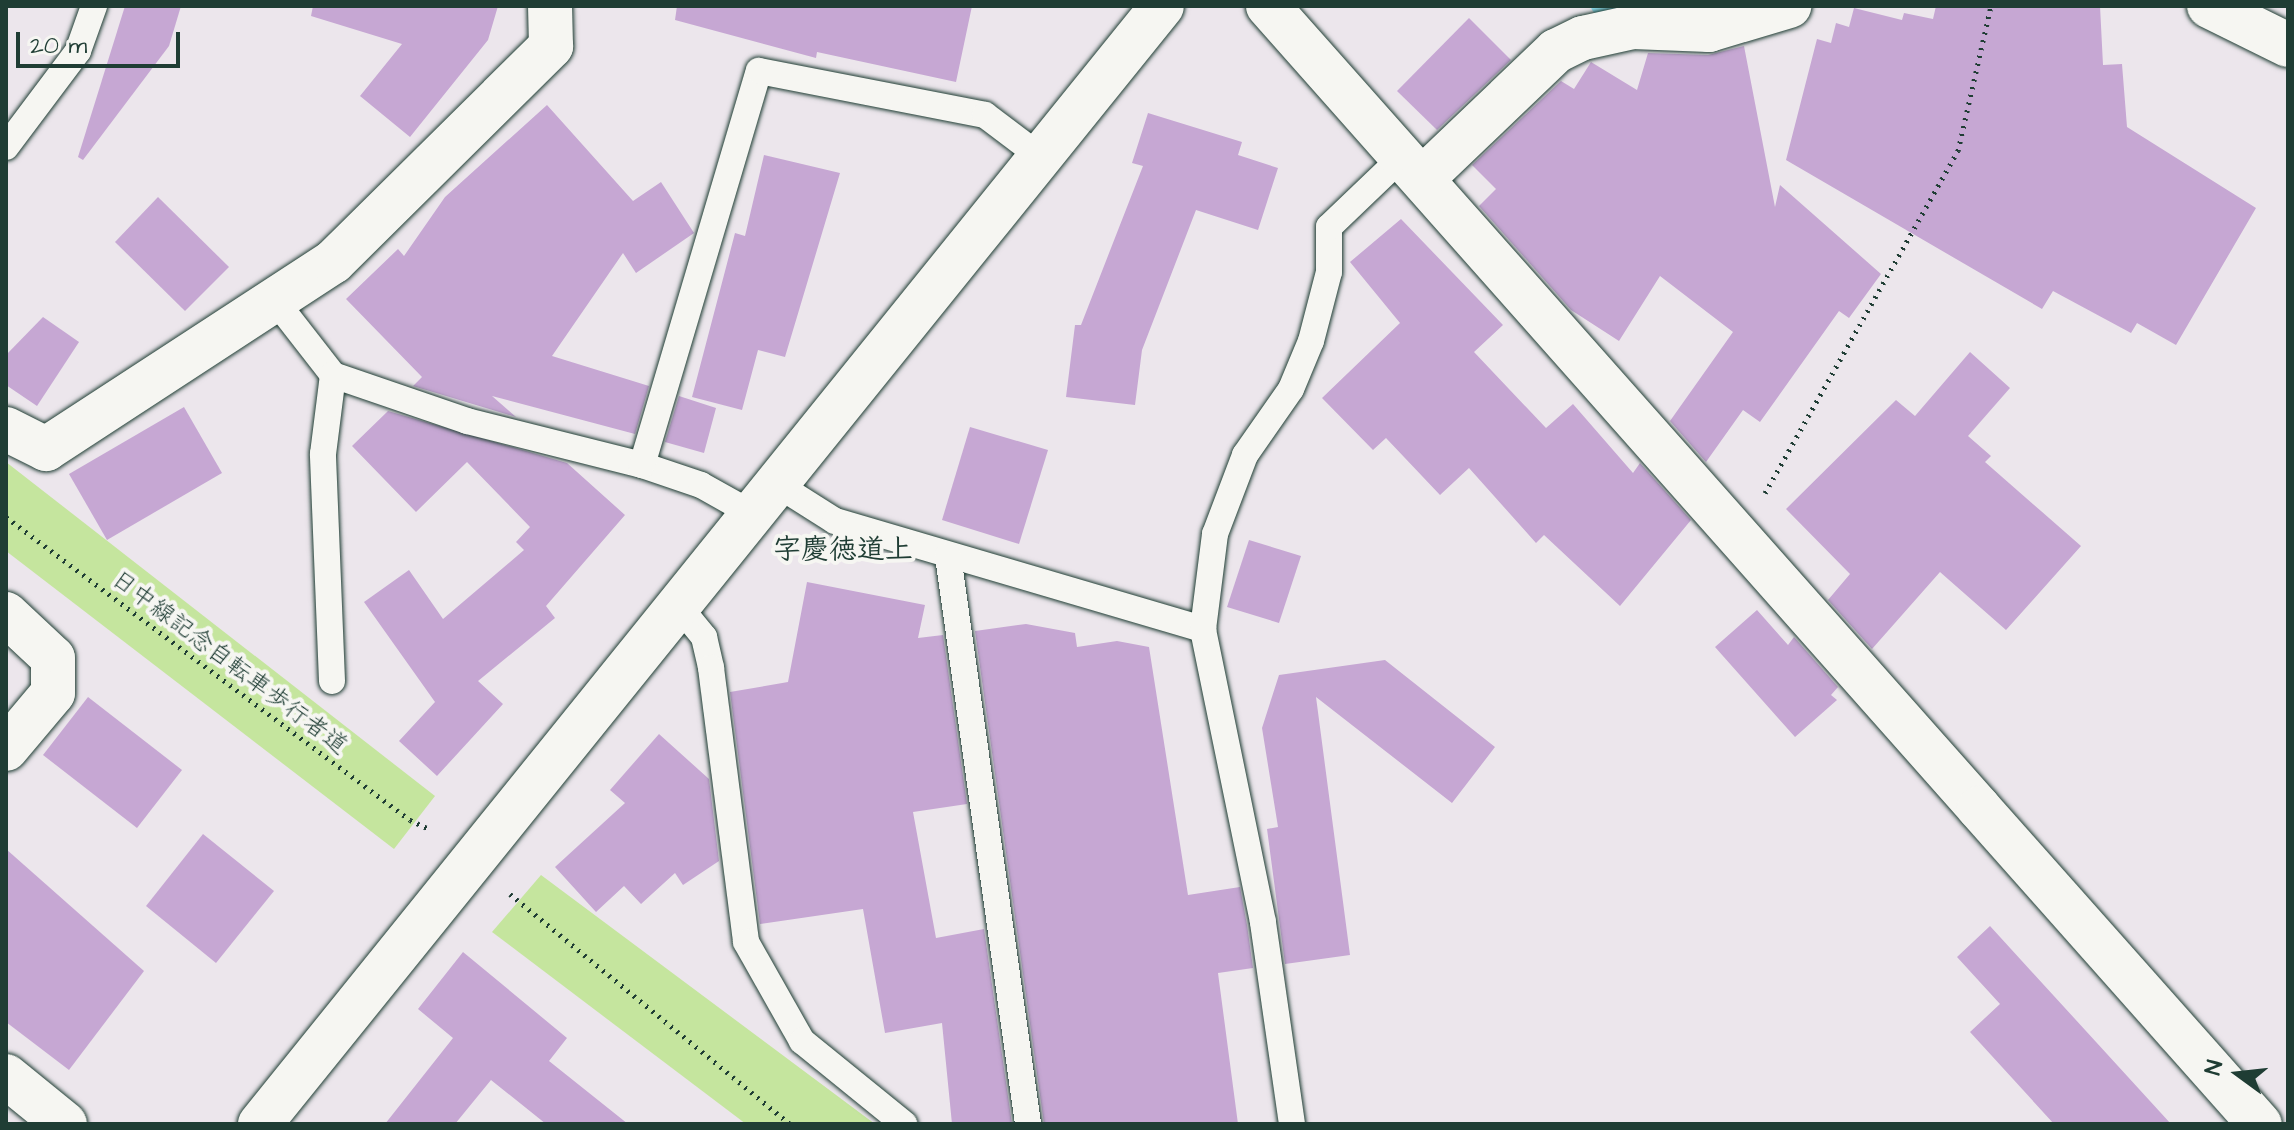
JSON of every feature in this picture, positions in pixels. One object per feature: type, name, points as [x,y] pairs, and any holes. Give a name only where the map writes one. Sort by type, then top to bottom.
[{"type":"street","points":[[6,429],[46,449],[277,303],[333,262],[551,46],[550,6]]},
{"type":"street","points":[[260,1124],[1162,6]]},
{"type":"street","points":[[1268,6],[1414,166],[1738,538],[2260,1124]]},
{"type":"street","points":[[1414,166],[1556,51],[1583,38],[1633,27],[1709,30],[1789,6]]},
{"type":"street","points":[[2209,6],[2288,45]]},
{"type":"street","points":[[6,614],[53,658],[53,693],[6,749]]},
{"type":"street","points":[[6,1076],[65,1124]]},
{"type":"lane","points":[[6,147],[78,51],[94,6]]},
{"type":"lane","points":[[642,465],[759,71],[985,115],[1042,158]]},
{"type":"lane","points":[[1292,1124],[1263,922],[1203,629],[1215,534],[1245,455],[1291,389],[1311,341],[1329,272],[1329,227],[1414,166]]},
{"type":"lane","points":[[277,303],[333,375],[467,421],[642,465],[701,485],[765,499],[948,556],[1203,629]]},
{"type":"lane","points":[[332,681],[323,454],[333,375]]},
{"type":"lane","points":[[948,556],[1028,1124]]},
{"type":"lane","points":[[677,604],[704,637],[711,668],[746,942],[802,1041],[904,1124]]},
{"type":"path","points":[[1738,538],[1958,151],[1991,6]]},
{"type":"path","name":"日中線記念自転車歩行者道","points":[[6,517],[410,820],[435,832]]},
{"type":"path","points":[[503,884],[517,902],[790,1124]]},
{"type":"green space","points":[[6,462],[435,796],[394,849],[6,551]]},
{"type":"green space","points":[[541,875],[875,1124],[746,1124],[492,932]]},
{"type":"building","points":[[125,6],[181,6],[169,46],[83,160],[78,157]]},
{"type":"building","points":[[313,6],[498,6],[488,40],[410,137],[360,96],[402,44],[311,16]]},
{"type":"building","points":[[677,6],[972,6],[956,82],[817,52],[816,58],[675,20]]},
{"type":"building","points":[[1936,6],[2100,6],[2103,65],[2122,64],[2127,127],[2256,208],[2176,345],[2137,323],[2131,333],[2053,291],[2042,309],[1786,160],[1817,39],[1831,43],[1836,23],[1849,27],[1854,8],[1902,20],[1904,13],[1933,19]]},
{"type":"building","points":[[1469,18],[1511,60],[1437,130],[1397,91]]},
{"type":"building","points":[[1744,46],[1775,207],[1780,185],[1881,274],[1849,318],[1839,311],[1760,422],[1743,410],[1706,462],[1670,421],[1733,332],[1660,276],[1619,341],[1571,310],[1479,206],[1496,189],[1472,165],[1561,81],[1574,89],[1591,62],[1637,90],[1648,53],[1708,55]]},
{"type":"building","points":[[547,105],[633,201],[661,182],[694,233],[636,273],[623,253],[552,356],[649,386],[635,434],[492,396],[516,417],[413,386],[422,377],[346,299],[398,249],[404,256],[445,197]]},
{"type":"building","points":[[1148,113],[1242,142],[1238,155],[1278,168],[1258,230],[1196,210],[1142,350],[1135,405],[1066,397],[1075,325],[1081,325],[1143,166],[1132,163]]},
{"type":"building","points":[[764,155],[840,173],[785,357],[758,350],[742,410],[692,397],[735,233],[745,236]]},
{"type":"building","points":[[158,197],[229,267],[185,311],[115,242]]},
{"type":"building","points":[[1401,219],[1503,325],[1474,352],[1546,428],[1573,404],[1633,473],[1640,463],[1691,520],[1620,606],[1544,535],[1536,543],[1469,468],[1440,495],[1386,438],[1373,450],[1322,398],[1400,323],[1350,262]]},
{"type":"building","points":[[43,317],[79,342],[37,406],[6,385],[6,355]]},
{"type":"building","points":[[1970,352],[2010,388],[1968,436],[1991,456],[1985,462],[2081,546],[2006,630],[1940,572],[1872,649],[1828,600],[1850,574],[1786,509],[1896,400],[1915,416]]},
{"type":"building","points":[[679,396],[716,408],[704,453],[665,442]]},
{"type":"building","points":[[184,407],[222,473],[107,540],[69,474]]},
{"type":"building","points":[[388,411],[567,463],[625,515],[546,606],[555,618],[478,681],[503,704],[437,776],[399,741],[435,702],[364,602],[409,570],[443,619],[524,550],[516,542],[530,527],[467,462],[416,512],[352,446]]},
{"type":"building","points":[[970,427],[1048,450],[1019,544],[942,520]]},
{"type":"building","points":[[1249,540],[1301,556],[1279,623],[1227,607]]},
{"type":"building","points":[[807,582],[925,605],[918,638],[943,635],[967,804],[913,812],[936,938],[984,929],[1012,1124],[952,1124],[942,1023],[885,1033],[863,909],[760,924],[730,692],[788,682]]},
{"type":"building","points":[[1757,610],[1788,645],[1794,637],[1838,687],[1831,695],[1837,700],[1795,737],[1715,647]]},
{"type":"building","points":[[1026,624],[1075,633],[1077,647],[1117,641],[1149,647],[1188,895],[1240,887],[1253,968],[1218,973],[1238,1124],[1044,1124],[975,631]]},
{"type":"building","points":[[1385,660],[1495,747],[1452,803],[1316,697],[1350,955],[1285,964],[1267,829],[1278,827],[1262,728],[1279,675]]},
{"type":"building","points":[[88,697],[182,770],[137,828],[43,755]]},
{"type":"building","points":[[659,734],[709,779],[719,861],[683,885],[675,873],[641,904],[624,886],[596,912],[555,867],[625,803],[610,790]]},
{"type":"building","points":[[203,834],[274,891],[216,963],[146,906]]},
{"type":"building","points":[[6,849],[144,971],[69,1070],[6,1022]]},
{"type":"building","points":[[1990,926],[2171,1124],[2054,1124],[1970,1032],[2000,1004],[1957,957]]},
{"type":"building","points":[[463,952],[567,1038],[549,1061],[628,1124],[546,1124],[491,1080],[455,1124],[385,1124],[453,1038],[418,1009]]},
{"type":"waterway","points":[[1599,6],[1641,8]]},
{"type":"waterway","points":[[1673,8],[1712,6]]},
{"type":"district","name":"字慶徳道上","points":[[843,550]]}]
